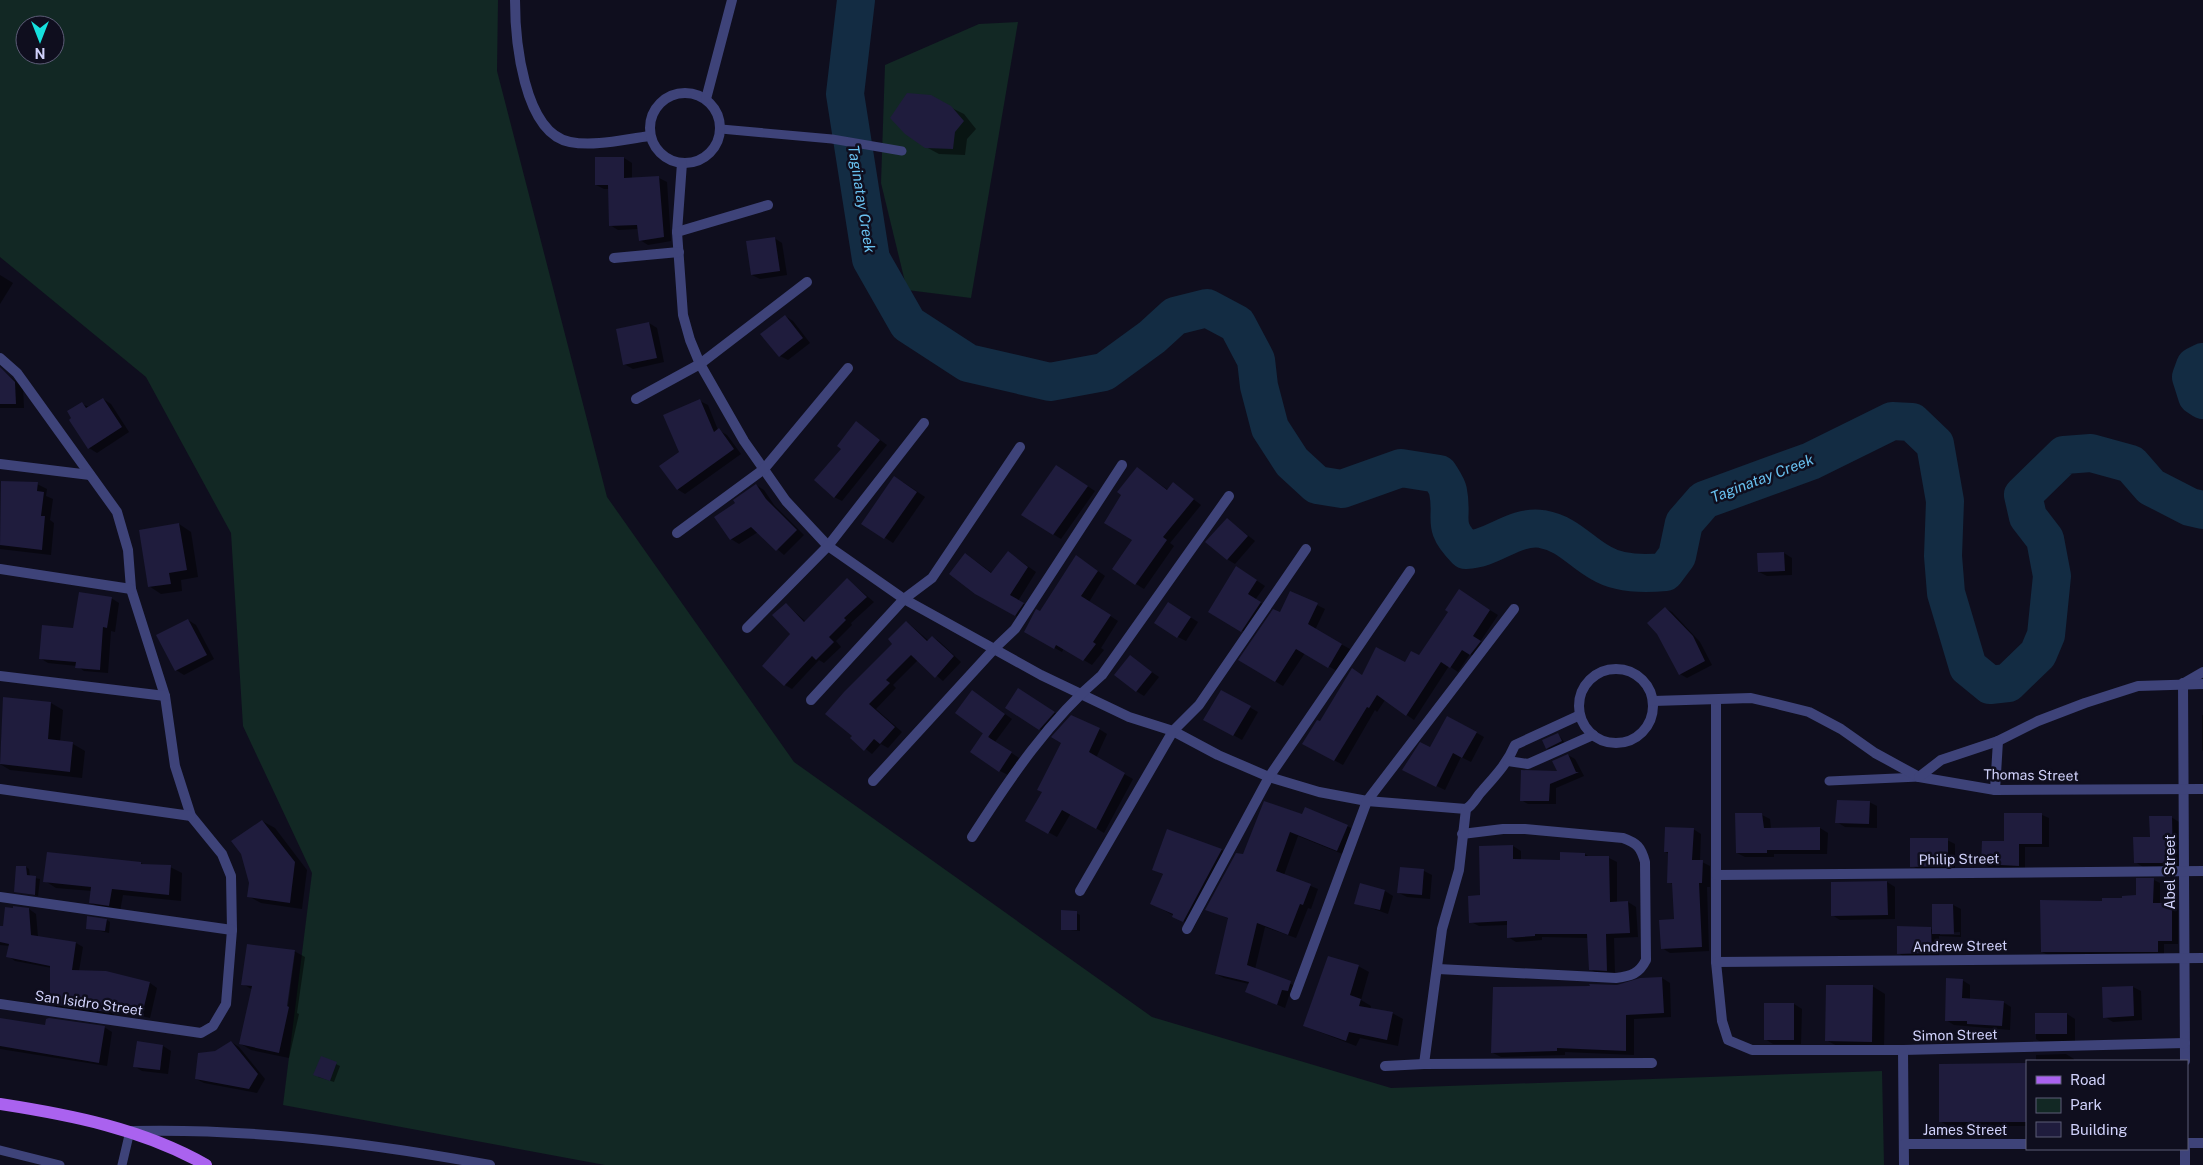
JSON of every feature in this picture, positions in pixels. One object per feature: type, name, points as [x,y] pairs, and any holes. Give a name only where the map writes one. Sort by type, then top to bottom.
[{"type":"main road","points":[[0,1104],[130,1131],[186,1153],[206,1165]]},
{"type":"street","points":[[515,0],[515,27],[522,69],[540,122],[558,139],[570,142],[586,144],[650,136]]},
{"type":"street","points":[[706,99],[732,0]]},
{"type":"street","points":[[687,92],[706,99],[717,112],[721,129],[718,143],[709,154],[696,162],[682,163],[662,154],[650,136],[651,117],[661,102],[669,96],[687,92]]},
{"type":"street","points":[[682,163],[677,232],[683,315],[690,340],[700,364],[744,442],[786,501],[828,546],[904,599],[994,649],[1080,694],[1129,717],[1173,731],[1218,755],[1269,777],[1319,792],[1367,800],[1466,809],[1472,805],[1508,761],[1515,745],[1580,715]]},
{"type":"street","points":[[677,232],[768,205]]},
{"type":"street","points":[[614,258],[679,252]]},
{"type":"street","points":[[636,399],[700,364],[807,282]]},
{"type":"street","points":[[0,358],[18,373],[117,512],[124,531],[131,589],[165,696],[175,766],[191,816],[222,854],[231,876],[232,930],[0,897]]},
{"type":"street","points":[[677,533],[764,469],[848,368]]},
{"type":"street","points":[[746,628],[828,546],[924,423]]},
{"type":"street","points":[[811,700],[904,599],[932,578],[1020,447]]},
{"type":"street","points":[[0,464],[90,475]]},
{"type":"street","points":[[873,780],[994,649],[1015,629],[1122,465]]},
{"type":"street","points":[[972,837],[1018,767],[1080,694],[1102,675],[1229,496]]},
{"type":"street","points":[[1080,891],[1173,731],[1199,705],[1306,549]]},
{"type":"street","points":[[0,569],[131,589]]},
{"type":"street","points":[[1187,929],[1269,777],[1410,571]]},
{"type":"street","points":[[1295,994],[1367,800],[1514,609]]},
{"type":"street","points":[[1622,669],[1643,680],[1650,690],[1653,701],[1653,714],[1648,726],[1640,735],[1629,741],[1616,744],[1604,742],[1593,735],[1584,726],[1580,715],[1580,697],[1588,681],[1598,674],[1609,670],[1622,669]]},
{"type":"street","points":[[2183,683],[2203,672]]},
{"type":"street","points":[[0,676],[165,696]]},
{"type":"street","points":[[1653,701],[1751,698],[1809,712],[1841,728],[1875,753],[1918,778],[1941,760],[1998,741],[2038,721],[2138,686],[2183,683],[2203,684]]},
{"type":"street","name":"Abel Street","points":[[2183,683],[2185,1060]]},
{"type":"street","points":[[1716,700],[1716,962]]},
{"type":"street","points":[[1508,761],[1528,764],[1593,735]]},
{"type":"street","points":[[1995,790],[1998,741]]},
{"type":"street","name":"Thomas Street","points":[[1918,778],[1995,790],[2203,789]]},
{"type":"street","points":[[0,789],[191,816]]},
{"type":"street","points":[[1424,1064],[1442,929],[1460,870],[1462,834],[1466,809]]},
{"type":"street","points":[[1438,969],[1616,978],[1631,976],[1640,970],[1646,960],[1645,862],[1642,850],[1636,842],[1624,838],[1525,830],[1503,829],[1462,834]]},
{"type":"street","name":"Philip Street","points":[[1716,875],[2203,871]]},
{"type":"street","name":"San Isidro Street","points":[[0,1004],[201,1033],[213,1026],[226,1004],[232,930]]},
{"type":"street","name":"Andrew Street","points":[[1716,962],[2203,958]]},
{"type":"street","name":"Simon Street","points":[[1716,962],[1722,1021],[1728,1040],[1752,1050],[1903,1050],[2185,1043]]},
{"type":"street","points":[[1903,1050],[1904,1165]]},
{"type":"street","points":[[1385,1066],[1424,1064],[1652,1063]]},
{"type":"street","points":[[130,1131],[275,1136],[401,1148],[490,1165]]},
{"type":"street","points":[[2188,1143],[2203,1143]]},
{"type":"street","name":"James Street","points":[[1904,1144],[2026,1144]]},
{"type":"street","points":[[2185,1150],[2185,1165]]},
{"type":"lane","points":[[721,129],[832,139],[902,151]]},
{"type":"lane","name":"Thomas Street","points":[[1829,781],[1918,778]]},
{"type":"lane","points":[[122,1165],[130,1131]]},
{"type":"lane","points":[[0,1150],[60,1165]]},
{"type":"green space","points":[[0,0],[498,0],[497,71],[607,497],[794,762],[1152,1017],[1391,1088],[1882,1071],[1884,1165],[605,1165],[283,1105],[312,873],[243,726],[231,533],[146,377],[0,257]]},
{"type":"green space","points":[[1018,22],[971,298],[907,290],[881,183],[885,65],[979,24]]},
{"type":"building","points":[[907,93],[931,95],[951,106],[964,121],[955,132],[953,149],[925,148],[905,134],[890,118]]},
{"type":"building","points":[[595,157],[624,157],[624,178],[659,176],[664,237],[639,241],[637,225],[609,226],[608,185],[595,185]]},
{"type":"building","points":[[775,237],[780,271],[751,275],[746,241]]},
{"type":"building","points":[[785,315],[803,338],[779,357],[760,334]]},
{"type":"building","points":[[649,322],[657,358],[623,365],[616,329]]},
{"type":"building","points":[[0,367],[15,382],[16,404],[0,404]]},
{"type":"building","points":[[103,398],[122,427],[88,449],[69,420],[71,418],[67,411],[82,402],[86,408]]},
{"type":"building","points":[[700,399],[714,432],[719,428],[734,449],[677,490],[659,466],[679,452],[663,415]]},
{"type":"building","points":[[856,421],[880,440],[834,498],[814,480],[841,449],[837,446]]},
{"type":"building","points":[[1056,465],[1088,486],[1053,535],[1021,515]]},
{"type":"building","points":[[1137,467],[1167,490],[1173,482],[1194,499],[1163,537],[1167,540],[1135,585],[1112,569],[1132,540],[1104,523],[1121,495],[1117,492]]},
{"type":"building","points":[[894,476],[917,492],[884,539],[861,524]]},
{"type":"building","points":[[1,481],[38,482],[37,491],[44,492],[41,516],[45,516],[42,550],[0,545]]},
{"type":"building","points":[[756,484],[766,499],[797,530],[776,551],[751,527],[730,540],[714,517],[735,503],[733,500]]},
{"type":"building","points":[[1227,518],[1248,536],[1227,560],[1205,542]]},
{"type":"building","points":[[179,523],[187,570],[169,573],[171,584],[148,587],[139,530]]},
{"type":"building","points":[[1008,551],[1028,567],[1010,595],[1024,603],[1015,616],[975,594],[949,574],[965,553],[991,573]]},
{"type":"building","points":[[1784,552],[1785,571],[1758,572],[1757,553]]},
{"type":"building","points":[[1076,555],[1098,571],[1081,596],[1111,615],[1093,642],[1096,644],[1083,661],[1056,645],[1054,649],[1024,632],[1036,609],[1040,611]]},
{"type":"building","points":[[1236,566],[1257,580],[1248,594],[1261,602],[1241,632],[1208,612]]},
{"type":"building","points":[[847,578],[867,597],[844,618],[846,620],[829,637],[834,642],[816,660],[812,656],[784,686],[762,666],[790,634],[772,615],[786,603],[804,622]]},
{"type":"building","points":[[1459,589],[1490,610],[1473,636],[1481,641],[1470,655],[1462,650],[1450,668],[1441,662],[1406,716],[1377,695],[1369,708],[1367,707],[1334,761],[1302,744],[1317,720],[1320,721],[1352,668],[1362,675],[1376,647],[1405,662],[1411,651],[1419,655],[1448,612],[1445,610]]},
{"type":"building","points":[[1290,591],[1318,603],[1308,624],[1342,644],[1328,668],[1296,649],[1275,682],[1238,660],[1273,609],[1280,612]]},
{"type":"building","points":[[79,592],[112,597],[107,628],[103,627],[100,670],[75,668],[76,662],[39,659],[42,625],[73,628]]},
{"type":"building","points":[[1168,602],[1191,617],[1177,638],[1154,623]]},
{"type":"building","points":[[1665,607],[1693,636],[1705,661],[1679,675],[1657,634],[1647,623]]},
{"type":"building","points":[[188,619],[207,655],[175,671],[156,635]]},
{"type":"building","points":[[906,621],[927,641],[932,636],[954,656],[935,678],[911,655],[886,680],[890,683],[869,704],[895,727],[880,744],[874,739],[864,751],[850,738],[852,736],[825,714],[892,644],[888,639]]},
{"type":"building","points":[[1130,655],[1152,672],[1136,692],[1114,675]]},
{"type":"building","points":[[1018,688],[1055,712],[1039,730],[1005,708]]},
{"type":"building","points":[[972,690],[1005,714],[988,737],[1012,752],[999,772],[970,752],[983,733],[955,713]]},
{"type":"building","points":[[1221,690],[1251,706],[1233,736],[1203,720]]},
{"type":"building","points":[[3,697],[51,702],[48,739],[73,742],[70,772],[0,764]]},
{"type":"building","points":[[1071,715],[1100,728],[1089,752],[1125,773],[1096,829],[1062,810],[1048,834],[1025,821],[1042,792],[1037,790],[1061,743],[1051,737]]},
{"type":"building","points":[[1447,716],[1477,732],[1462,758],[1453,753],[1436,787],[1402,770],[1420,742],[1430,747]]},
{"type":"building","points":[[1558,733],[1562,741],[1546,749],[1542,740]]},
{"type":"building","points":[[1568,754],[1576,772],[1579,772],[1550,784],[1549,801],[1520,801],[1521,770],[1557,771],[1552,761]]},
{"type":"building","points":[[1837,800],[1870,801],[1869,824],[1835,823]]},
{"type":"building","points":[[1264,801],[1302,814],[1305,807],[1348,825],[1337,851],[1290,832],[1276,871],[1311,884],[1303,905],[1300,904],[1288,935],[1257,923],[1247,965],[1291,981],[1288,991],[1282,990],[1277,1005],[1245,992],[1249,982],[1215,974],[1228,918],[1205,910],[1236,853],[1243,854]]},
{"type":"building","points":[[1735,813],[1762,813],[1764,828],[1820,827],[1820,850],[1767,850],[1767,853],[1736,853]]},
{"type":"building","points":[[2004,813],[2042,813],[2042,844],[2019,844],[2019,866],[1981,864],[1982,841],[2004,841]]},
{"type":"building","points":[[2149,816],[2172,816],[2173,863],[2134,863],[2133,837],[2150,837]]},
{"type":"building","points":[[262,820],[295,862],[290,903],[247,897],[249,883],[241,854],[231,841]]},
{"type":"building","points":[[1665,827],[1694,828],[1692,860],[1703,860],[1702,883],[1699,883],[1702,947],[1661,949],[1659,920],[1674,919],[1672,883],[1667,883],[1668,852],[1664,852]]},
{"type":"building","points":[[1167,829],[1222,849],[1183,922],[1172,917],[1173,914],[1150,904],[1163,874],[1152,870]]},
{"type":"building","points":[[1910,838],[1948,838],[1948,866],[1910,867]]},
{"type":"building","points":[[1513,845],[1513,859],[1560,860],[1560,852],[1585,853],[1585,856],[1609,856],[1610,902],[1628,901],[1630,933],[1606,934],[1607,971],[1589,970],[1587,934],[1535,934],[1535,936],[1507,938],[1507,921],[1469,923],[1468,896],[1480,895],[1479,846]]},
{"type":"building","points":[[47,852],[141,862],[141,864],[171,865],[169,895],[112,889],[109,906],[89,903],[91,887],[43,882]]},
{"type":"building","points":[[16,866],[26,866],[27,875],[36,876],[35,895],[14,892]]},
{"type":"building","points":[[1400,867],[1424,869],[1422,895],[1397,893]]},
{"type":"building","points":[[2136,878],[2154,878],[2153,903],[2172,903],[2172,941],[2158,941],[2158,952],[2041,952],[2040,900],[2102,901],[2102,898],[2122,898],[2122,896],[2136,895]]},
{"type":"building","points":[[1887,881],[1888,915],[1831,916],[1831,882]]},
{"type":"building","points":[[1360,883],[1385,890],[1380,910],[1354,904]]},
{"type":"building","points":[[1932,904],[1953,904],[1954,934],[1932,934]]},
{"type":"building","points":[[13,906],[29,908],[31,935],[76,942],[72,970],[106,971],[150,982],[142,1015],[107,1006],[107,1012],[50,1004],[50,966],[6,957],[9,944],[0,942],[0,926],[3,926],[5,907],[13,908]]},
{"type":"building","points":[[1061,910],[1077,911],[1077,930],[1061,930]]},
{"type":"building","points":[[87,916],[107,919],[105,931],[86,929]]},
{"type":"building","points":[[1897,926],[1931,927],[1932,953],[1897,954]]},
{"type":"building","points":[[247,944],[295,950],[287,1006],[289,1007],[279,1053],[239,1044],[252,986],[241,985]]},
{"type":"building","points":[[1328,956],[1359,965],[1350,995],[1361,999],[1359,1006],[1393,1012],[1387,1040],[1349,1032],[1346,1041],[1303,1026]]},
{"type":"building","points":[[1662,977],[1664,1013],[1626,1015],[1626,1051],[1557,1048],[1557,1051],[1491,1053],[1493,987],[1617,985],[1640,978]]},
{"type":"building","points":[[1946,978],[1963,979],[1962,998],[2004,1001],[2002,1026],[1967,1024],[1967,1021],[1945,1021]]},
{"type":"building","points":[[1826,985],[1873,985],[1872,1042],[1825,1041]]},
{"type":"building","points":[[2133,986],[2134,1016],[2103,1018],[2102,987]]},
{"type":"building","points":[[1764,1003],[1794,1003],[1794,1040],[1764,1040]]},
{"type":"building","points":[[2035,1013],[2067,1013],[2067,1034],[2035,1034]]},
{"type":"building","points":[[0,1018],[45,1025],[46,1019],[49,1018],[105,1026],[99,1063],[0,1046]]},
{"type":"building","points":[[137,1041],[163,1045],[160,1070],[133,1067]]},
{"type":"building","points":[[231,1041],[258,1074],[249,1089],[195,1079],[198,1053],[215,1051]]},
{"type":"building","points":[[321,1056],[337,1062],[330,1081],[313,1075]]},
{"type":"building","points":[[2026,1063],[2026,1122],[1939,1122],[1939,1064]]},
{"type":"waterway","name":"Taginatay Creek","points":[[856,0],[845,94],[871,259],[908,324],[968,363],[1050,382],[1104,372],[1152,337],[1175,316],[1207,308],[1237,324],[1256,360],[1259,386],[1270,428],[1292,462],[1317,485],[1342,489],[1401,468],[1439,474],[1448,491],[1450,528],[1466,550],[1486,546],[1522,530],[1542,529],[1567,539],[1608,567],[1641,573],[1665,572],[1677,556],[1684,523],[1704,500],[1811,461],[1892,421],[1912,422],[1935,444],[1945,501],[1943,556],[1946,593],[1968,667],[1990,685],[2008,683],[2038,654],[2046,635],[2052,576],[2045,539],[2028,517],[2023,495],[2064,455],[2091,453],[2131,464],[2151,487],[2190,507],[2203,510]]},
{"type":"waterway","name":"Taginatay Creek","points":[[2203,362],[2195,366],[2191,377],[2197,396],[2203,400]]}]
